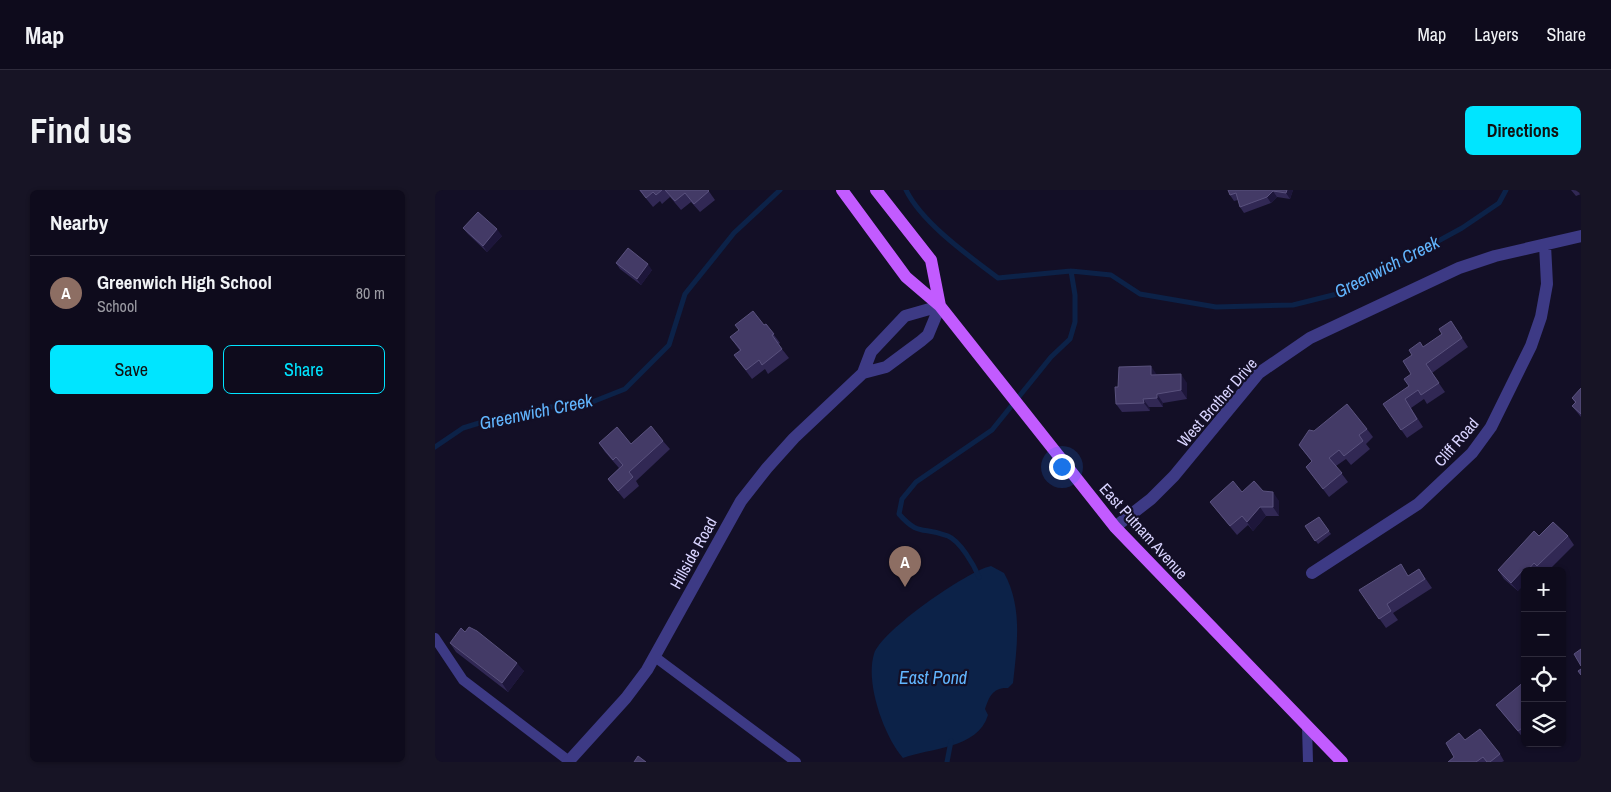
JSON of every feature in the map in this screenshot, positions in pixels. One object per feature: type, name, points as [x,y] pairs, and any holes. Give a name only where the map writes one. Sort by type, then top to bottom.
[{"type":"main road","name":"East Putnam Avenue","points":[[843,190],[906,277],[940,306],[1115,527],[1342,762]]},
{"type":"main road","name":"East Putnam Avenue","points":[[876,190],[931,260],[940,306]]},
{"type":"street","name":"West Brother Drive","points":[[1115,527],[1151,499],[1174,476],[1259,373],[1310,338],[1459,268],[1495,256],[1581,236]]},
{"type":"street","name":"Cliff Road","points":[[1312,573],[1418,504],[1472,453],[1491,427],[1531,346],[1541,317],[1547,284],[1545,245]]},
{"type":"street","name":"Hillside Road","points":[[863,373],[886,367],[928,335],[940,306]]},
{"type":"street","name":"Hillside Road","points":[[568,762],[626,698],[655,657],[741,501],[794,438],[863,373],[871,352],[905,316],[940,306]]},
{"type":"lane","points":[[435,638],[463,680],[568,762]]},
{"type":"lane","points":[[655,657],[796,762]]},
{"type":"lane","points":[[1307,726],[1308,762]]},
{"type":"water","name":"East Pond","points":[[991,566],[1004,573],[1014,599],[1017,641],[1013,683],[1008,688],[999,689],[992,694],[985,709],[988,715],[983,726],[974,735],[951,746],[903,758],[889,737],[878,709],[872,679],[874,654],[892,631],[926,603],[979,570]]},
{"type":"building","points":[[640,190],[662,190],[656,195],[653,192],[646,198]]},
{"type":"building","points":[[665,190],[709,191],[694,204],[685,193],[675,201]]},
{"type":"building","points":[[1228,190],[1287,190],[1286,193],[1273,191],[1267,197],[1240,207],[1236,193],[1230,195]]},
{"type":"building","points":[[478,212],[497,229],[483,246],[463,228]]},
{"type":"building","points":[[628,248],[648,264],[637,279],[616,263]]},
{"type":"building","points":[[753,311],[774,334],[772,335],[782,349],[762,365],[759,360],[746,370],[734,355],[741,350],[730,337],[739,330],[735,325]]},
{"type":"building","points":[[1451,321],[1462,338],[1426,364],[1439,383],[1421,395],[1418,390],[1405,399],[1417,419],[1401,430],[1383,404],[1409,386],[1404,379],[1411,374],[1403,361],[1412,355],[1409,350],[1420,342],[1423,347],[1442,334],[1439,329]]},
{"type":"building","points":[[1151,366],[1151,375],[1181,374],[1181,390],[1157,394],[1157,398],[1143,399],[1144,403],[1116,404],[1115,387],[1118,387],[1119,367]]},
{"type":"building","points":[[1581,388],[1581,414],[1572,406],[1576,402],[1572,398]]},
{"type":"building","points":[[1347,404],[1367,429],[1359,435],[1363,441],[1344,456],[1339,450],[1329,458],[1342,473],[1323,489],[1306,467],[1312,461],[1299,445],[1309,430],[1314,431]]},
{"type":"building","points":[[651,426],[663,441],[629,472],[633,477],[618,491],[608,479],[623,465],[616,457],[613,460],[599,443],[617,427],[631,444]]},
{"type":"building","points":[[1233,481],[1242,492],[1254,481],[1263,491],[1273,492],[1273,507],[1260,507],[1247,522],[1242,516],[1230,526],[1210,502]]},
{"type":"building","points":[[1319,517],[1329,531],[1315,541],[1305,526]]},
{"type":"building","points":[[1553,522],[1568,536],[1537,566],[1534,563],[1530,567],[1521,567],[1521,572],[1511,583],[1498,570],[1534,531],[1539,536]]},
{"type":"building","points":[[1401,564],[1408,576],[1419,569],[1425,579],[1387,604],[1391,611],[1379,619],[1359,590]]},
{"type":"building","points":[[469,627],[477,631],[517,663],[502,683],[450,643],[461,628],[465,632]]},
{"type":"building","points":[[1581,649],[1581,666],[1574,654]]},
{"type":"building","points":[[1521,684],[1521,729],[1518,731],[1496,705]]},
{"type":"building","points":[[1480,729],[1500,754],[1490,762],[1487,762],[1483,757],[1476,762],[1448,762],[1454,757],[1446,743],[1459,733],[1465,740]]},
{"type":"building","points":[[638,756],[646,762],[634,762]]},
{"type":"waterway","name":"Greenwich Creek","points":[[435,447],[463,428],[502,416],[548,407],[582,406],[625,389],[669,345],[685,294],[734,233],[780,190]]},
{"type":"waterway","name":"Greenwich Creek","points":[[906,190],[913,202],[934,227],[998,278],[1071,271],[1111,275],[1140,294],[1216,307],[1293,305],[1345,292],[1462,228],[1499,203],[1506,190]]},
{"type":"waterway","points":[[979,577],[966,554],[953,539],[940,533],[912,526],[899,514],[902,499],[916,482],[992,430],[1051,357],[1070,339],[1075,322],[1075,295],[1071,271]]},
{"type":"waterway","points":[[947,762],[951,741]]},
{"type":"place","name":"Greenwich High School","points":[[905,587]]}]
